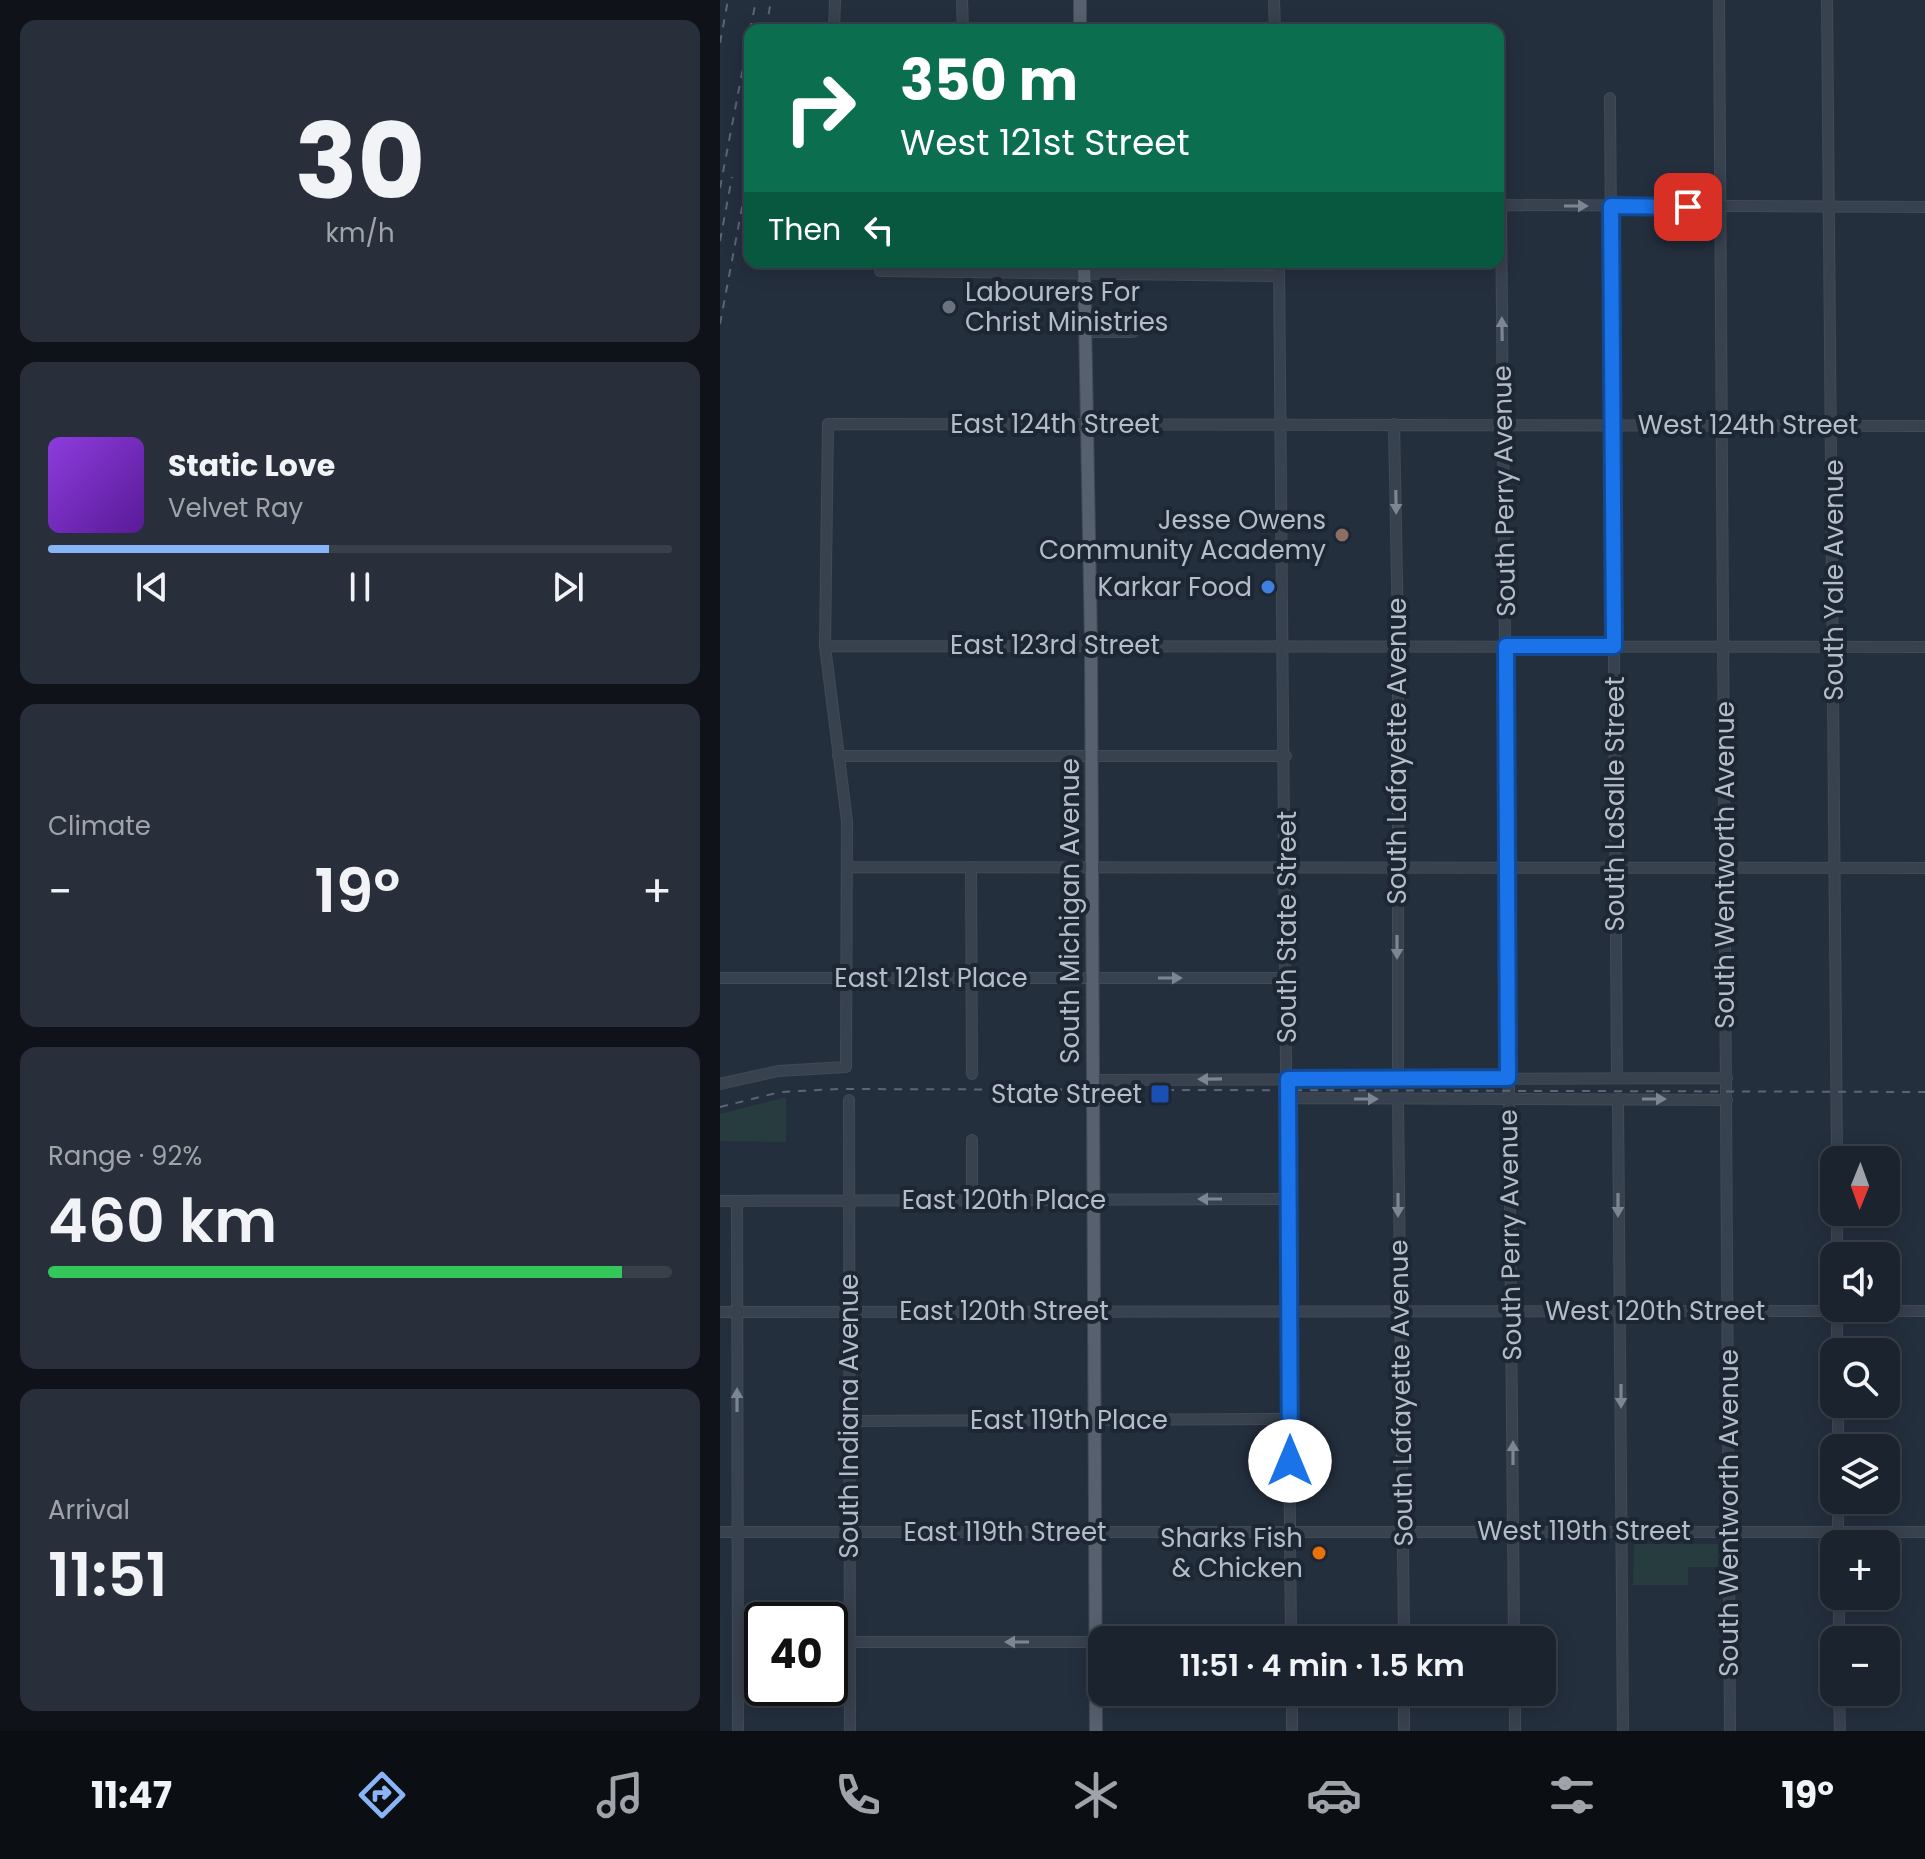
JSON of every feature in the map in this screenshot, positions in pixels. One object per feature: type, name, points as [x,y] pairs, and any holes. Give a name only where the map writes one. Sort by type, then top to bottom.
[{"type":"main road","points":[[1080,0],[1080,24]]},
{"type":"main road","name":"South Michigan Avenue","points":[[1084,268],[1091,644],[1095,1532],[1098,1626]]},
{"type":"main road","name":"South Michigan Avenue","points":[[1096,1731],[1097,1706]]},
{"type":"street","points":[[834,24],[835,0]]},
{"type":"street","points":[[962,0],[963,24]]},
{"type":"street","points":[[1274,0],[1275,24]]},
{"type":"street","name":"South Wentworth Avenue","points":[[1719,0],[1730,1731]]},
{"type":"street","name":"South Yale Avenue","points":[[1827,0],[1837,1146]]},
{"type":"street","name":"South LaSalle Street","points":[[1610,98],[1617,1078]]},
{"type":"street","points":[[1504,205],[1925,207]]},
{"type":"street","points":[[880,271],[1084,268],[1180,275],[1279,276]]},
{"type":"street","points":[[1179,268],[1180,275]]},
{"type":"street","name":"South State Street","points":[[1279,268],[1286,756],[1291,1626]]},
{"type":"street","name":"South Perry Avenue","points":[[1500,268],[1514,1626]]},
{"type":"street","points":[[1085,332],[1133,332]]},
{"type":"street","name":"East 124th Street","points":[[825,646],[828,424],[1282,424]]},
{"type":"street","name":"West 124th Street","points":[[1282,424],[1925,426]]},
{"type":"street","name":"South Lafayette Avenue","points":[[1394,424],[1398,1078]]},
{"type":"street","points":[[720,1084],[778,1071],[846,1067],[847,812],[825,646]]},
{"type":"street","name":"East 123rd Street","points":[[825,646],[1925,647]]},
{"type":"street","points":[[838,756],[1286,756]]},
{"type":"street","points":[[847,867],[1925,868]]},
{"type":"street","points":[[971,867],[972,1074]]},
{"type":"street","name":"East 121st Place","points":[[720,978],[1287,978]]},
{"type":"street","points":[[1093,1080],[1727,1078]]},
{"type":"street","points":[[1288,1098],[1727,1100]]},
{"type":"street","name":"South Lafayette Avenue","points":[[1398,1099],[1404,1626]]},
{"type":"street","points":[[1618,1099],[1623,1731]]},
{"type":"street","name":"South Indiana Avenue","points":[[849,1100],[850,1731]]},
{"type":"street","points":[[972,1140],[972,1199]]},
{"type":"street","name":"East 120th Place","points":[[720,1201],[1288,1199]]},
{"type":"street","points":[[737,1201],[738,1731]]},
{"type":"street","name":"West 120th Street","points":[[1289,1310],[1820,1310]]},
{"type":"street","name":"East 120th Street","points":[[720,1312],[1289,1310]]},
{"type":"street","name":"West 120th Street","points":[[1900,1311],[1925,1311]]},
{"type":"street","name":"East 119th Place","points":[[849,1421],[1290,1419]]},
{"type":"street","name":"West 119th Street","points":[[1290,1531],[1729,1532],[1820,1537]]},
{"type":"street","name":"East 119th Street","points":[[720,1532],[1290,1531]]},
{"type":"street","name":"West 119th Street","points":[[1900,1534],[1925,1532]]},
{"type":"street","points":[[850,1642],[1088,1642]]},
{"type":"street","points":[[1292,1706],[1292,1731]]},
{"type":"street","points":[[1404,1706],[1404,1731]]},
{"type":"street","points":[[1515,1706],[1515,1731]]},
{"type":"street","points":[[1839,1706],[1840,1731]]},
{"type":"green space","points":[[786,1097],[786,1142],[720,1141],[720,1114]]},
{"type":"green space","points":[[1634,1544],[1718,1544],[1718,1567],[1688,1567],[1688,1585],[1633,1585]]},
{"type":"railway","points":[[720,43],[728,0]]},
{"type":"railway","points":[[751,24],[756,0]]},
{"type":"railway","points":[[767,24],[771,0]]},
{"type":"railway","points":[[720,188],[744,63]]},
{"type":"railway","points":[[743,174],[744,168]]},
{"type":"railway","points":[[720,241],[732,177]]},
{"type":"railway","points":[[720,324],[744,197]]},
{"type":"railway","points":[[720,1107],[780,1092],[838,1089],[1925,1092]]},
{"type":"place","name":"Labourers For Christ Ministries","points":[[949,307]]},
{"type":"place","name":"Jesse Owens Community Academy","points":[[1342,535]]},
{"type":"place","name":"Karkar Food","points":[[1268,587]]},
{"type":"place","name":"State Street","points":[[1160,1094]]},
{"type":"place","name":"Sharks Fish & Chicken","points":[[1319,1553]]},
{"type":"route","points":[[1290,1461],[1288,1079],[1508,1078],[1506,646],[1614,646],[1611,206],[1688,207]]}]
